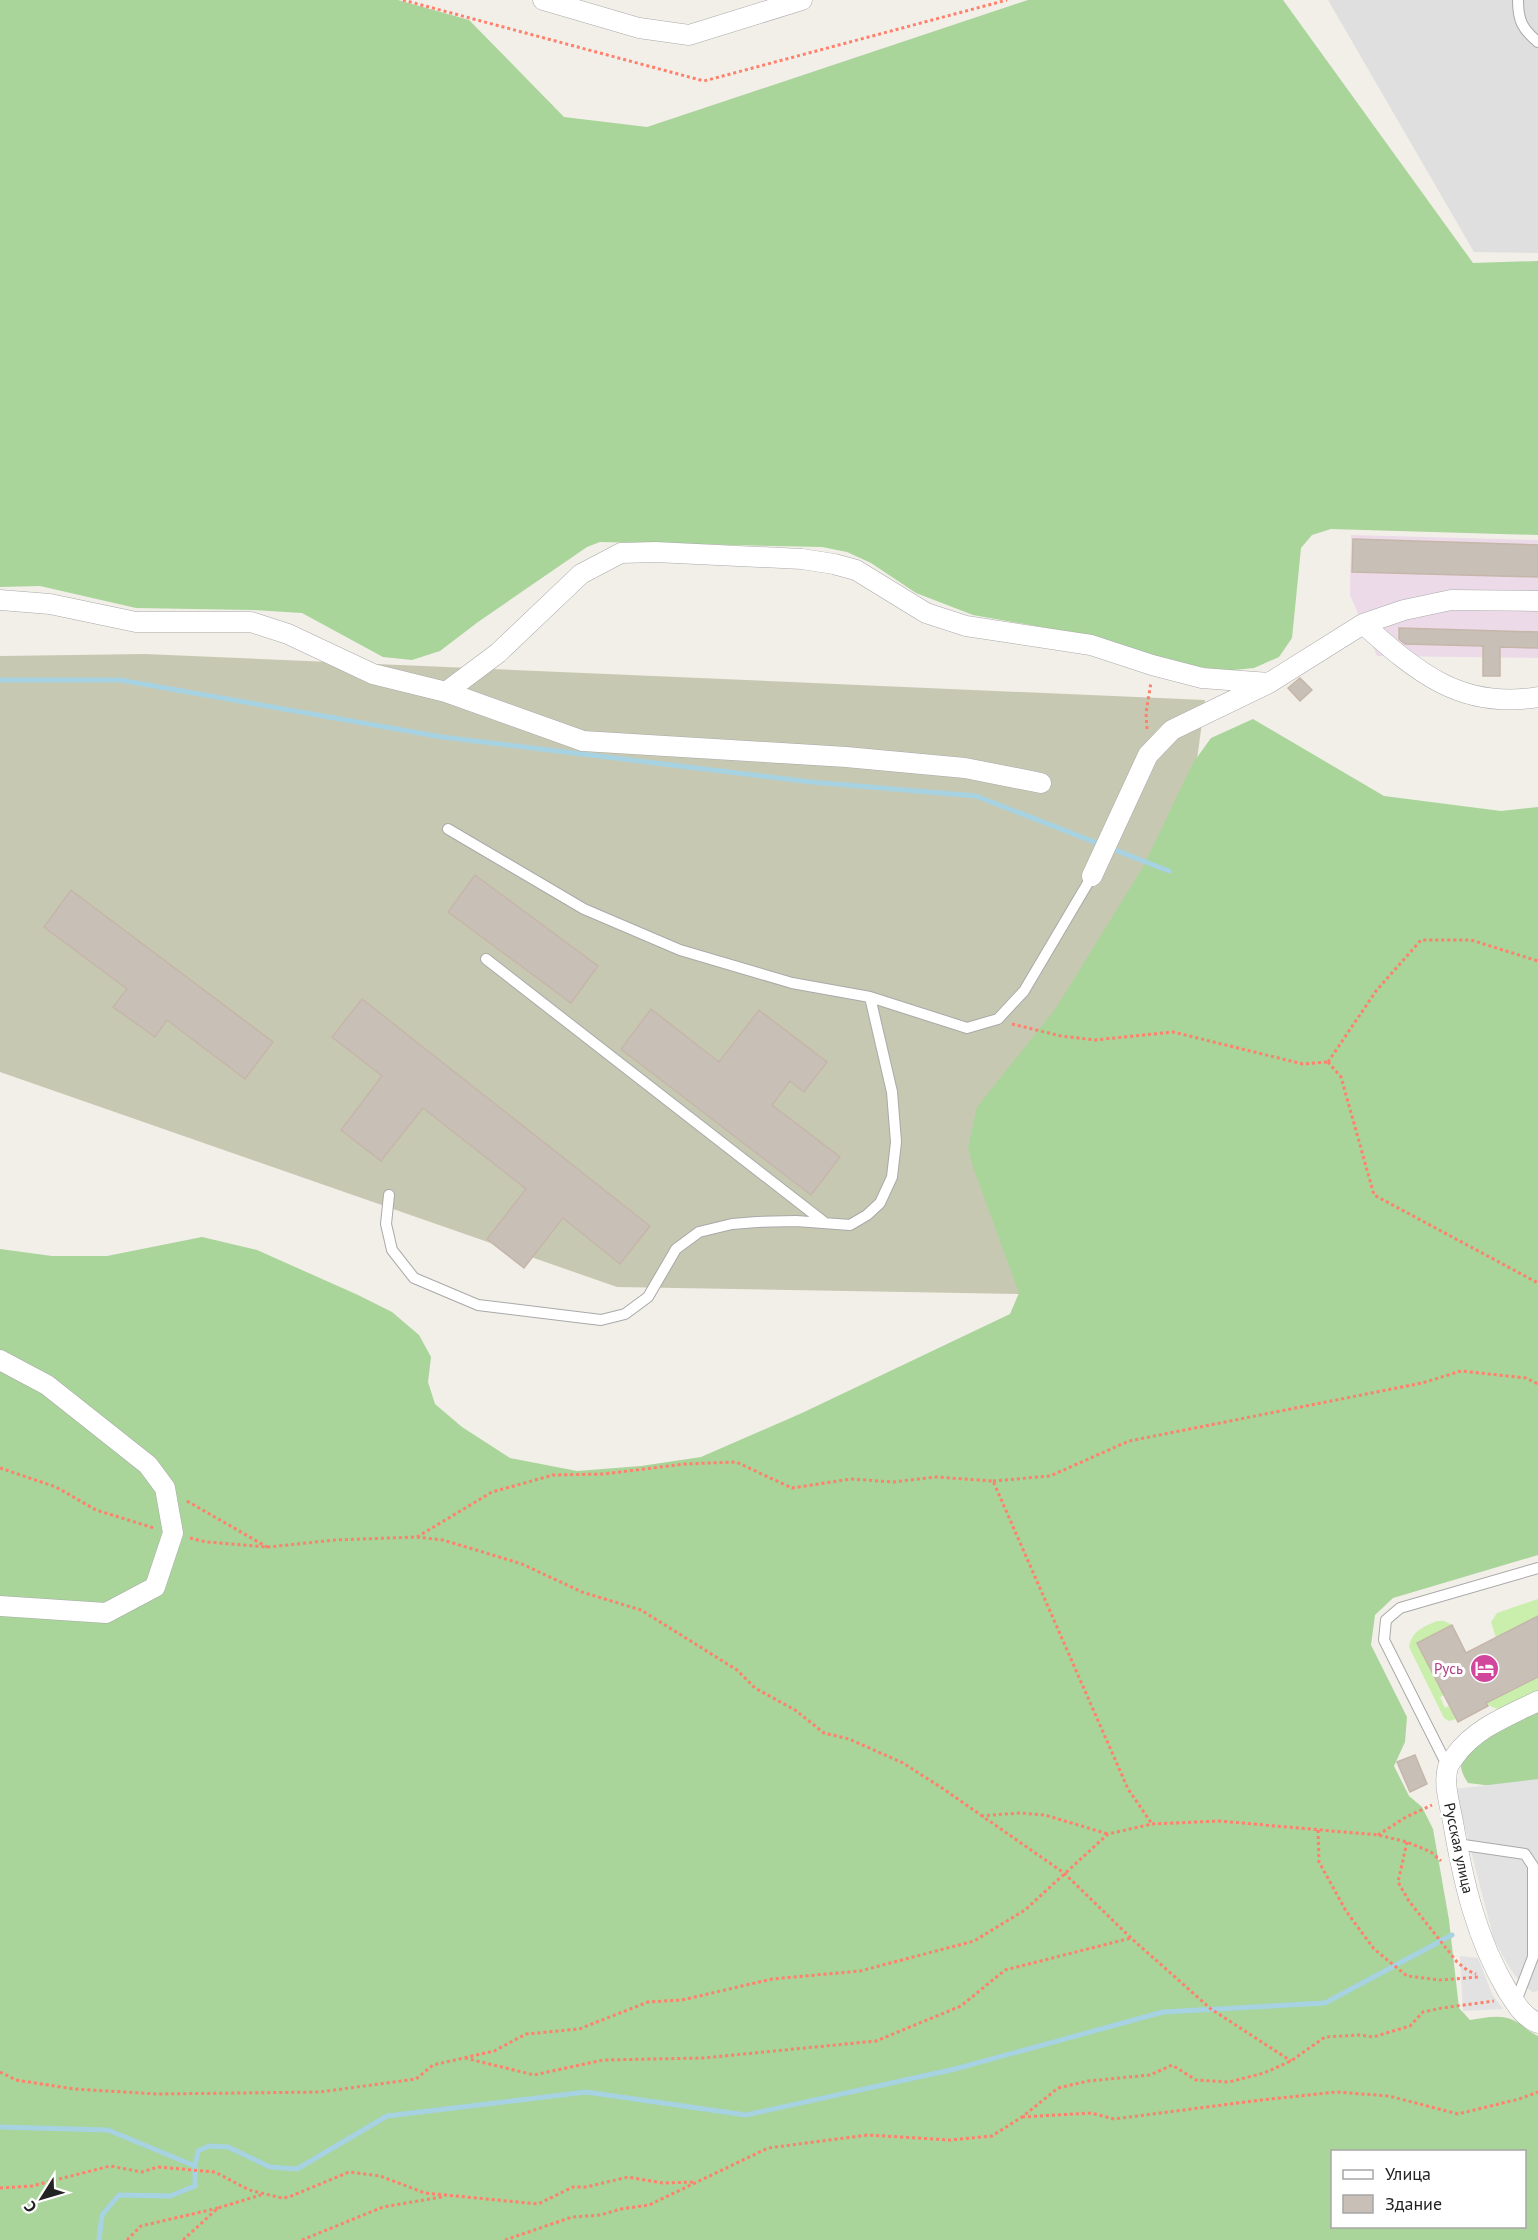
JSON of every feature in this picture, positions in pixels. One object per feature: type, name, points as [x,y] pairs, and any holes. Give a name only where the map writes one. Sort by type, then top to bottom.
[{"type":"street","points":[[543,0],[639,28],[689,35],[802,0]]},
{"type":"street","points":[[446,692],[498,652],[581,574],[621,553],[655,552],[802,559],[834,564],[856,570],[926,614],[966,626],[1091,645],[1202,678],[1269,683]]},
{"type":"street","points":[[0,600],[50,604],[136,622],[251,622],[288,634],[374,674],[446,692],[583,741],[846,757],[965,768],[1041,783]]},
{"type":"street","points":[[1092,876],[1148,755],[1172,730],[1269,683],[1363,624],[1404,609],[1451,600],[1538,601]]},
{"type":"street","points":[[1363,624],[1405,662],[1450,689],[1490,700],[1538,697]]},
{"type":"street","points":[[0,1360],[48,1385],[148,1465],[165,1488],[173,1533],[155,1587],[106,1613],[0,1606]]},
{"type":"street","points":[[1448,1767],[1464,1744],[1486,1727],[1538,1701]]},
{"type":"street","name":"Русская улица","points":[[1448,1767],[1447,1791],[1478,1932],[1511,1997],[1522,2012],[1538,2023]]},
{"type":"lane","points":[[1518,0],[1518,17],[1528,33],[1538,42]]},
{"type":"lane","points":[[448,829],[584,909],[680,950],[792,983],[870,997],[967,1028],[998,1019],[1024,991],[1092,876]]},
{"type":"lane","points":[[486,959],[825,1222]]},
{"type":"lane","points":[[389,1195],[386,1224],[392,1250],[414,1278],[478,1305],[601,1320],[625,1314],[648,1297],[676,1249],[699,1232],[732,1224],[825,1222],[850,1225],[867,1215],[880,1203],[892,1177],[896,1142],[892,1092],[870,997]]},
{"type":"lane","points":[[1448,1767],[1384,1640],[1386,1620],[1400,1608],[1538,1568]]},
{"type":"lane","points":[[1457,1844],[1525,1854],[1533,1866],[1533,1957],[1511,1997]]},
{"type":"path","points":[[1148,755],[1146,713],[1152,665]]},
{"type":"path","points":[[998,1019],[1026,1029],[1095,1041],[1173,1032],[1303,1065],[1328,1062],[1376,991],[1420,940],[1471,939],[1538,961]]},
{"type":"path","points":[[1328,1062],[1341,1077],[1374,1195],[1538,1283]]},
{"type":"path","points":[[417,1537],[492,1492],[552,1475],[604,1474],[684,1464],[736,1462],[792,1488],[851,1479],[893,1482],[936,1477],[993,1481],[1050,1476],[1129,1441],[1422,1383],[1461,1371],[1526,1378],[1538,1384]]},
{"type":"path","points":[[0,1468],[56,1487],[96,1510],[206,1542],[268,1547],[334,1540],[417,1537],[443,1540],[522,1564],[582,1592],[641,1610],[737,1670],[755,1688],[795,1710],[824,1732],[849,1739],[903,1763],[942,1788],[1064,1873],[1131,1938],[1211,2009],[1291,2061]]},
{"type":"path","points":[[993,1481],[1128,1789],[1152,1824]]},
{"type":"path","points":[[165,1488],[268,1547]]},
{"type":"path","points":[[1378,1835],[1406,1817],[1436,1803],[1449,1800]]},
{"type":"path","points":[[981,1816],[1020,1813],[1045,1815],[1108,1834]]},
{"type":"path","points":[[0,2072],[16,2080],[74,2089],[168,2094],[320,2092],[416,2079],[433,2065],[494,2051],[526,2034],[579,2029],[648,2002],[682,2000],[772,1979],[860,1971],[974,1941],[1025,1910],[1108,1834],[1152,1824],[1219,1821],[1378,1835],[1407,1842],[1431,1852],[1466,1882]]},
{"type":"path","points":[[1318,1830],[1319,1862],[1346,1911],[1374,1949],[1407,1976],[1440,1980],[1482,1977],[1457,1962],[1408,1901],[1398,1881],[1407,1842]]},
{"type":"path","points":[[465,2058],[534,2075],[603,2060],[703,2058],[876,2041],[961,2006],[1005,1970],[1131,1938]]},
{"type":"path","points":[[506,2240],[572,2217],[600,2215],[649,2205],[768,2148],[868,2135],[950,2140],[992,2136],[1022,2117],[1059,2088],[1088,2080],[1150,2075],[1172,2065],[1196,2080],[1229,2082],[1264,2073],[1291,2061],[1325,2037],[1359,2035],[1373,2037],[1410,2026],[1423,2012],[1511,1997]]},
{"type":"path","points":[[1022,2117],[1091,2113],[1114,2119],[1336,2092],[1389,2096],[1458,2114],[1538,2092]]},
{"type":"path","points":[[0,2188],[32,2186],[110,2166],[142,2172],[158,2167],[215,2172],[249,2190],[282,2198],[349,2172],[380,2176],[425,2193],[538,2204],[573,2187],[586,2187],[628,2177],[663,2183],[697,2182]]},
{"type":"path","points":[[127,2240],[141,2226],[218,2208],[262,2194]]},
{"type":"path","points":[[302,2240],[383,2207],[447,2196]]},
{"type":"path","points":[[183,2240],[218,2208]]},
{"type":"shaded area","points":[[1328,0],[1538,0],[1538,253],[1474,252]]},
{"type":"shaded area","points":[[1351,535],[1538,540],[1538,658],[1377,656],[1350,595]]},
{"type":"shaded area","points":[[145,654],[1205,700],[1125,1296],[617,1287],[0,1072],[0,656]]},
{"type":"shaded area","points":[[1538,1779],[1538,1991],[1533,1992],[1522,1985],[1494,1940],[1455,1789]]},
{"type":"shaded area","points":[[1460,1956],[1478,1958],[1492,1994],[1503,2009],[1463,2011]]},
{"type":"green space","points":[[0,0],[398,0],[469,20],[564,117],[647,127],[1028,0],[1283,0],[1473,263],[1538,261],[1538,535],[1331,529],[1312,535],[1301,548],[1292,638],[1279,657],[1254,668],[1223,671],[1156,659],[1086,635],[973,615],[916,593],[871,563],[847,552],[822,547],[600,542],[587,547],[440,651],[412,660],[383,657],[302,613],[136,608],[40,586],[0,587]]},
{"type":"green space","points":[[1253,719],[1384,796],[1501,811],[1538,807],[1538,1555],[1393,1598],[1375,1615],[1371,1645],[1407,1717],[1405,1742],[1394,1766],[1409,1796],[1422,1807],[1433,1829],[1449,1920],[1459,2008],[1470,2020],[1492,2017],[1508,2018],[1538,2036],[1538,2240],[0,2240],[0,1249],[52,1256],[107,1256],[202,1237],[257,1250],[392,1312],[419,1335],[431,1357],[428,1382],[435,1404],[462,1427],[510,1458],[577,1471],[641,1466],[701,1457],[802,1413],[1010,1314],[1019,1293],[973,1167],[968,1147],[977,1107],[1056,1008],[1143,867],[1193,763],[1211,738]]},
{"type":"green space","points":[[1538,1599],[1538,1616],[1496,1638],[1491,1622],[1497,1613]]},
{"type":"green space","points":[[1437,1621],[1444,1621],[1452,1625],[1417,1643],[1444,1695],[1440,1697],[1445,1708],[1449,1706],[1456,1719],[1449,1721],[1444,1718],[1409,1647],[1415,1633]]},
{"type":"green space","points":[[1538,1677],[1538,1695],[1518,1706],[1506,1710],[1486,1703]]},
{"type":"green space","points":[[1538,1707],[1538,1782],[1501,1787],[1468,1783],[1461,1764],[1468,1751]]},
{"type":"building","points":[[1353,539],[1538,545],[1538,577],[1352,572]]},
{"type":"building","points":[[1399,628],[1538,632],[1538,648],[1500,647],[1500,676],[1483,676],[1483,646],[1405,644],[1399,639]]},
{"type":"building","points":[[1300,678],[1312,690],[1300,701],[1288,688]]},
{"type":"building","points":[[475,875],[598,966],[571,1003],[448,912]]},
{"type":"building","points":[[71,890],[273,1042],[245,1079],[167,1020],[155,1037],[113,1007],[127,989],[44,927]]},
{"type":"building","points":[[362,999],[650,1226],[620,1264],[563,1218],[524,1268],[487,1239],[526,1189],[423,1108],[381,1161],[341,1130],[382,1076],[332,1037]]},
{"type":"building","points":[[651,1009],[719,1062],[759,1010],[827,1062],[804,1092],[790,1081],[772,1105],[840,1157],[811,1195],[621,1049]]},
{"type":"building","name":"Русь","points":[[1538,1616],[1538,1677],[1486,1703],[1488,1706],[1458,1722],[1417,1643],[1452,1625],[1466,1653]]},
{"type":"building","points":[[1415,1755],[1427,1784],[1410,1792],[1397,1762]]},
{"type":"waterway","points":[[0,680],[120,680],[442,737],[811,782],[976,796],[1169,871]]},
{"type":"waterway","points":[[0,2127],[108,2130],[195,2166],[198,2151],[209,2146],[228,2147],[270,2167],[297,2169],[387,2116],[586,2092],[746,2115],[955,2069],[1163,2012],[1325,2003],[1452,1935]]},
{"type":"waterway","points":[[99,2240],[102,2215],[119,2195],[170,2196],[195,2186],[195,2166]]},
{"type":"place","name":"Русь","points":[[1484,1668]]}]
